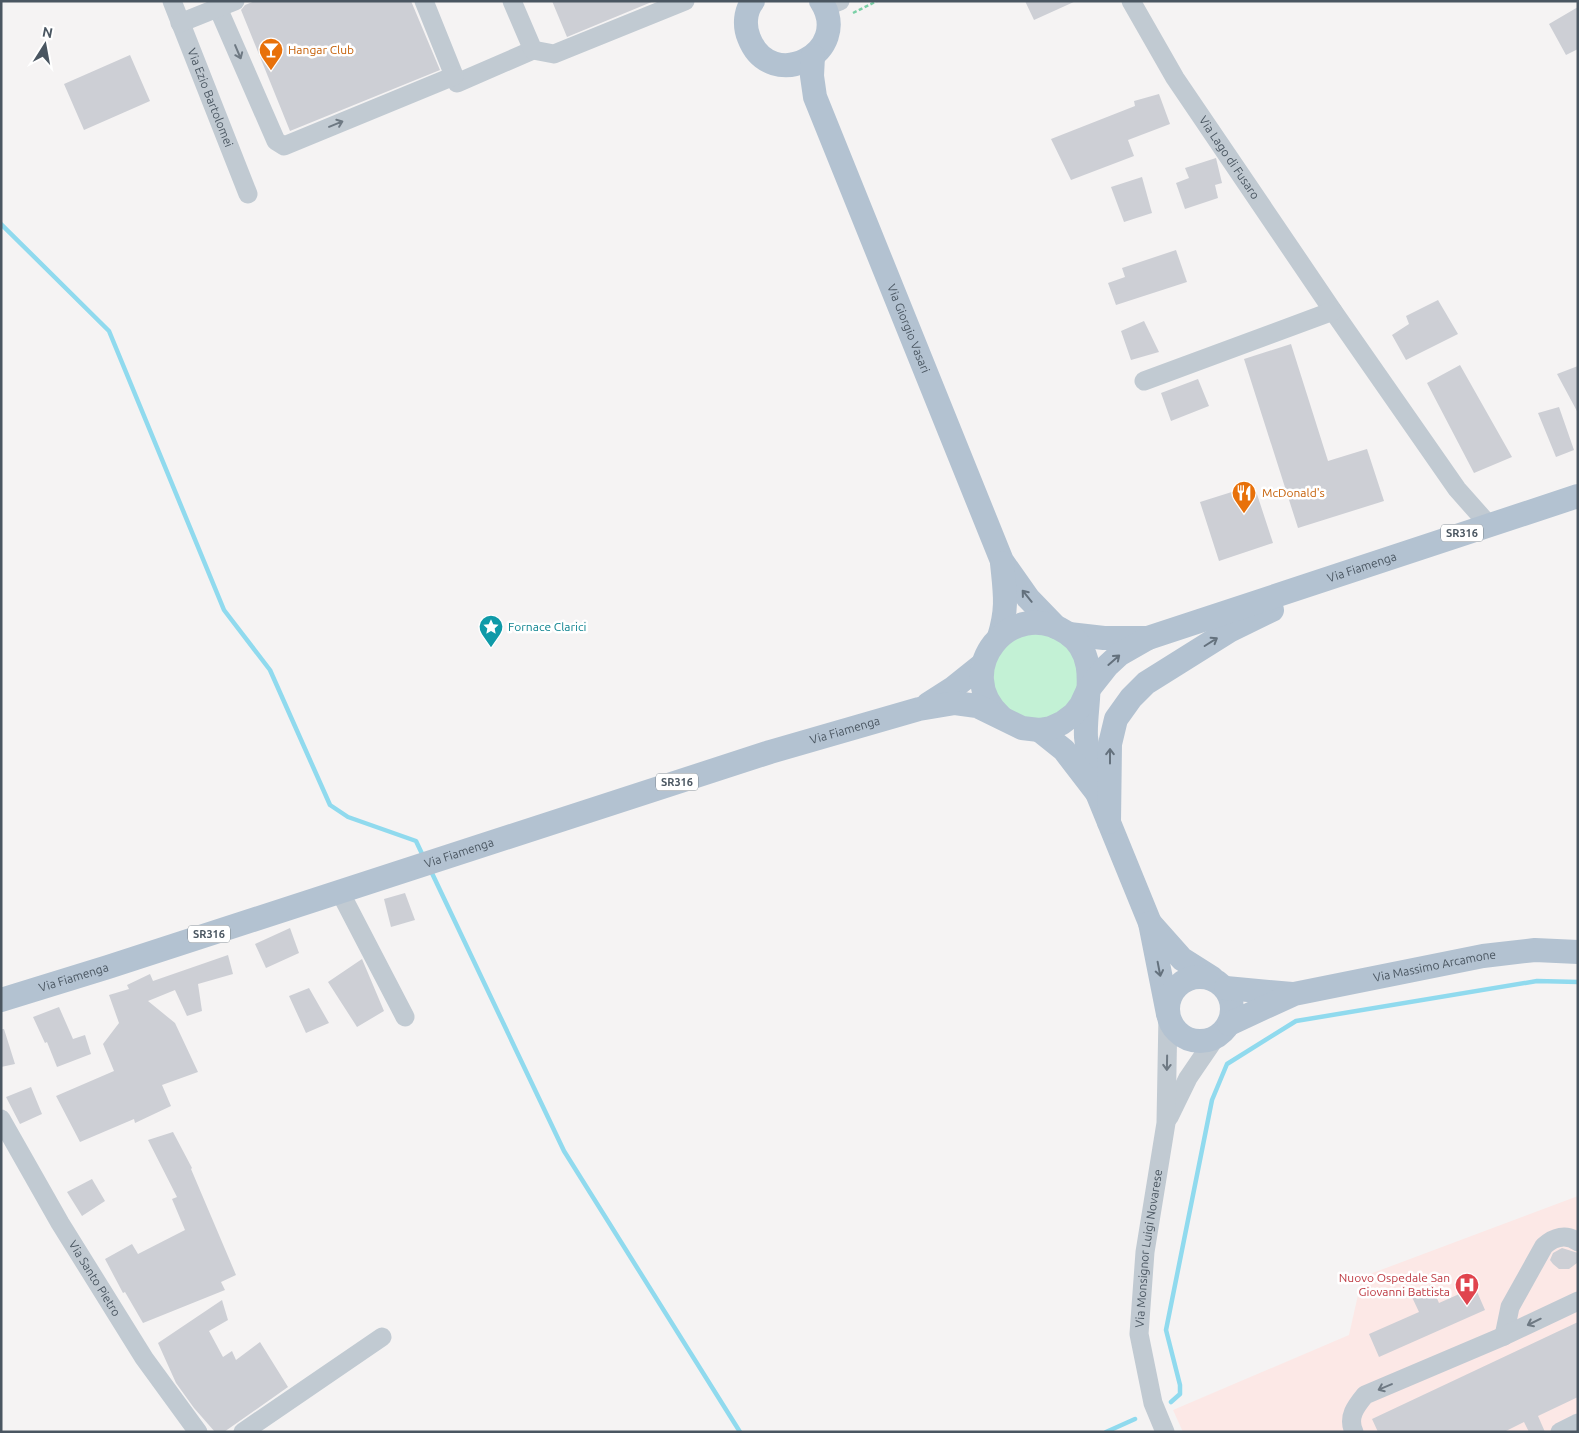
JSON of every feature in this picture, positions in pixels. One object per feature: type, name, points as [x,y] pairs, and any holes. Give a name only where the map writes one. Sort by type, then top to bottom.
[{"type":"main road","points":[[753,1],[746,19],[747,33],[752,46],[761,56],[773,63],[787,66],[801,63],[813,56],[822,46],[828,34],[828,20],[834,6]]},
{"type":"main road","name":"Via Giorgio Vasari","points":[[813,56],[812,76],[815,97],[1002,561],[1028,598],[1063,630]]},
{"type":"main road","name":"Via Giorgio Vasari","points":[[787,66],[815,97]]},
{"type":"main road","name":"Via Fiamenga","points":[[1088,690],[1114,660],[1148,638],[1488,524],[1578,496]]},
{"type":"main road","name":"Via Giorgio Vasari","points":[[999,637],[1005,619],[1006,606],[1002,561]]},
{"type":"main road","points":[[1109,822],[1110,744],[1116,719],[1130,698],[1146,683],[1228,631],[1347,572]]},
{"type":"main road","name":"Via Fiamenga","points":[[919,709],[953,688],[983,664],[989,650],[999,637],[1012,628],[1026,624],[1042,623],[1063,630],[1104,638],[1148,638]]},
{"type":"main road","name":"Via Fiamenga","points":[[1,1000],[770,752],[919,709],[955,703],[977,706],[1006,722],[1022,728],[1039,730],[1051,728],[1062,723],[1081,706],[1088,690],[1090,674],[1080,645],[1063,630]]},
{"type":"main road","points":[[983,664],[982,680],[985,696],[994,710],[1006,722]]},
{"type":"main road","points":[[1088,690],[1086,737],[1097,793],[1150,923],[1168,1014],[1175,1028],[1186,1038],[1196,1041],[1206,1040],[1222,1031],[1232,1015],[1233,1005],[1230,996],[1219,983],[1182,959],[1150,923]]},
{"type":"main road","points":[[1039,730],[1064,750],[1097,793]]},
{"type":"main road","name":"Via Massimo Arcamone","points":[[1222,1031],[1294,994],[1484,956],[1535,950],[1578,952]]},
{"type":"main road","points":[[1168,1014],[1171,996],[1176,987],[1184,981],[1192,977],[1202,976],[1219,983]]},
{"type":"main road","name":"Via Massimo Arcamone","points":[[1219,983],[1294,994]]},
{"type":"street","name":"Via Ezio Bartolomei","points":[[172,1],[248,194]]},
{"type":"street","points":[[424,1],[457,82],[533,50],[554,54],[685,1]]},
{"type":"street","points":[[512,1],[533,50]]},
{"type":"street","points":[[180,23],[227,4],[276,141],[284,146],[454,76]]},
{"type":"street","name":"Via Lago di Fusaro","points":[[1133,5],[1175,78],[1333,312],[1457,490],[1488,524]]},
{"type":"street","points":[[1144,381],[1333,312]]},
{"type":"street","points":[[340,892],[404,1017]]},
{"type":"street","name":"Via Monsignor Luigi Novarese","points":[[1165,1432],[1152,1403],[1139,1334],[1145,1252],[1166,1123],[1168,1014]]},
{"type":"street","name":"Via Monsignor Luigi Novarese","points":[[1166,1123],[1188,1078],[1222,1031]]},
{"type":"street","name":"Via Santo Pietro","points":[[1,1119],[60,1223],[144,1358],[198,1432]]},
{"type":"street","points":[[1504,1336],[1510,1307],[1544,1246],[1551,1240],[1560,1237],[1569,1237],[1578,1242]]},
{"type":"street","points":[[1354,1432],[1352,1427],[1352,1410],[1365,1395],[1504,1336],[1578,1301]]},
{"type":"street","points":[[243,1432],[382,1337]]},
{"type":"street","points":[[1560,1432],[1578,1423]]},
{"type":"path","points":[[834,6],[855,11],[878,1]]},
{"type":"shaded area","name":"Nuovo Ospedale San Giovanni Battista","points":[[1578,1196],[1578,1432],[1183,1432],[1173,1410],[1349,1335],[1362,1277]]},
{"type":"green space","points":[[1036,634],[1053,637],[1072,653],[1076,660],[1079,677],[1076,694],[1060,713],[1053,717],[1036,720],[1019,717],[1000,701],[996,694],[993,677],[996,660],[1012,641],[1019,637]]},
{"type":"building","points":[[255,1],[411,1],[440,70],[290,131],[241,10],[245,5]]},
{"type":"building","points":[[552,1],[654,1],[567,37]]},
{"type":"building","points":[[1025,1],[1076,1],[1034,20]]},
{"type":"building","points":[[1578,7],[1578,49],[1566,55],[1549,24]]},
{"type":"building","points":[[130,55],[150,101],[84,130],[64,84]]},
{"type":"building","points":[[1159,94],[1170,124],[1128,140],[1134,156],[1071,180],[1051,139],[1135,106],[1134,101]]},
{"type":"building","points":[[1216,158],[1222,183],[1215,185],[1218,198],[1185,209],[1176,183],[1189,178],[1185,168]]},
{"type":"building","points":[[1142,177],[1152,213],[1124,222],[1111,187]]},
{"type":"building","points":[[1176,250],[1187,282],[1116,305],[1108,283],[1125,277],[1122,268]]},
{"type":"building","points":[[1438,300],[1458,334],[1406,360],[1392,335],[1409,324],[1406,316]]},
{"type":"building","points":[[1144,321],[1159,352],[1131,360],[1121,331]]},
{"type":"building","points":[[1291,344],[1328,461],[1367,449],[1384,501],[1298,528],[1244,359]]},
{"type":"building","points":[[1460,365],[1512,457],[1474,473],[1427,383]]},
{"type":"building","points":[[1578,366],[1578,413],[1557,374]]},
{"type":"building","points":[[1198,379],[1209,406],[1171,421],[1161,393]]},
{"type":"building","points":[[1559,407],[1574,450],[1556,457],[1538,413]]},
{"type":"building","points":[[1254,485],[1273,543],[1219,561],[1200,502]]},
{"type":"building","points":[[405,893],[415,920],[391,927],[384,899]]},
{"type":"building","points":[[290,928],[299,953],[266,968],[255,944]]},
{"type":"building","points":[[228,955],[233,974],[198,984],[202,1011],[187,1016],[175,990],[148,1001],[175,1023],[198,1072],[162,1085],[171,1106],[135,1123],[134,1119],[80,1142],[56,1096],[114,1071],[103,1044],[119,1023],[109,995],[129,989],[127,985],[150,974],[153,981]]},
{"type":"building","points":[[362,959],[384,1011],[357,1027],[328,982]]},
{"type":"building","points":[[309,988],[329,1023],[306,1033],[289,996]]},
{"type":"building","points":[[59,1007],[73,1039],[85,1035],[91,1054],[57,1067],[47,1042],[45,1043],[33,1017]]},
{"type":"building","points":[[1,1029],[4,1029],[15,1064],[1,1067]]},
{"type":"building","points":[[31,1087],[42,1114],[20,1124],[6,1097]]},
{"type":"building","points":[[173,1132],[192,1168],[236,1275],[221,1282],[225,1290],[143,1323],[125,1292],[123,1293],[105,1259],[132,1244],[138,1254],[185,1230],[172,1199],[177,1197],[148,1140]]},
{"type":"building","points":[[92,1179],[105,1201],[82,1216],[67,1192]]},
{"type":"building","points":[[1562,1248],[1578,1253],[1577,1263],[1569,1269],[1559,1269],[1550,1260],[1553,1253]]},
{"type":"building","points":[[1431,1285],[1439,1303],[1475,1287],[1485,1310],[1379,1357],[1369,1334],[1419,1312],[1411,1295]]},
{"type":"building","points":[[222,1300],[228,1320],[209,1331],[223,1357],[232,1351],[236,1360],[260,1342],[288,1387],[224,1432],[215,1432],[176,1383],[158,1343]]},
{"type":"building","points":[[1578,1322],[1578,1397],[1538,1416],[1545,1432],[1529,1432],[1524,1422],[1504,1432],[1378,1432],[1372,1419]]},
{"type":"waterway","points":[[1,224],[109,331],[224,610],[270,670],[330,805],[348,817],[416,841],[424,858]]},
{"type":"waterway","points":[[430,869],[564,1151],[740,1432]]},
{"type":"waterway","points":[[1171,1402],[1180,1394],[1180,1385],[1166,1330],[1212,1100],[1227,1064],[1296,1021],[1537,981],[1578,982]]},
{"type":"waterway","points":[[1106,1432],[1135,1419]]},
{"type":"place","name":"Hangar Club","points":[[271,71]]},
{"type":"place","name":"McDonald's","points":[[1244,514]]},
{"type":"place","name":"Fornace Clarici","points":[[491,648]]},
{"type":"place","name":"Nuovo Ospedale San Giovanni Battista","points":[[1467,1306]]}]
